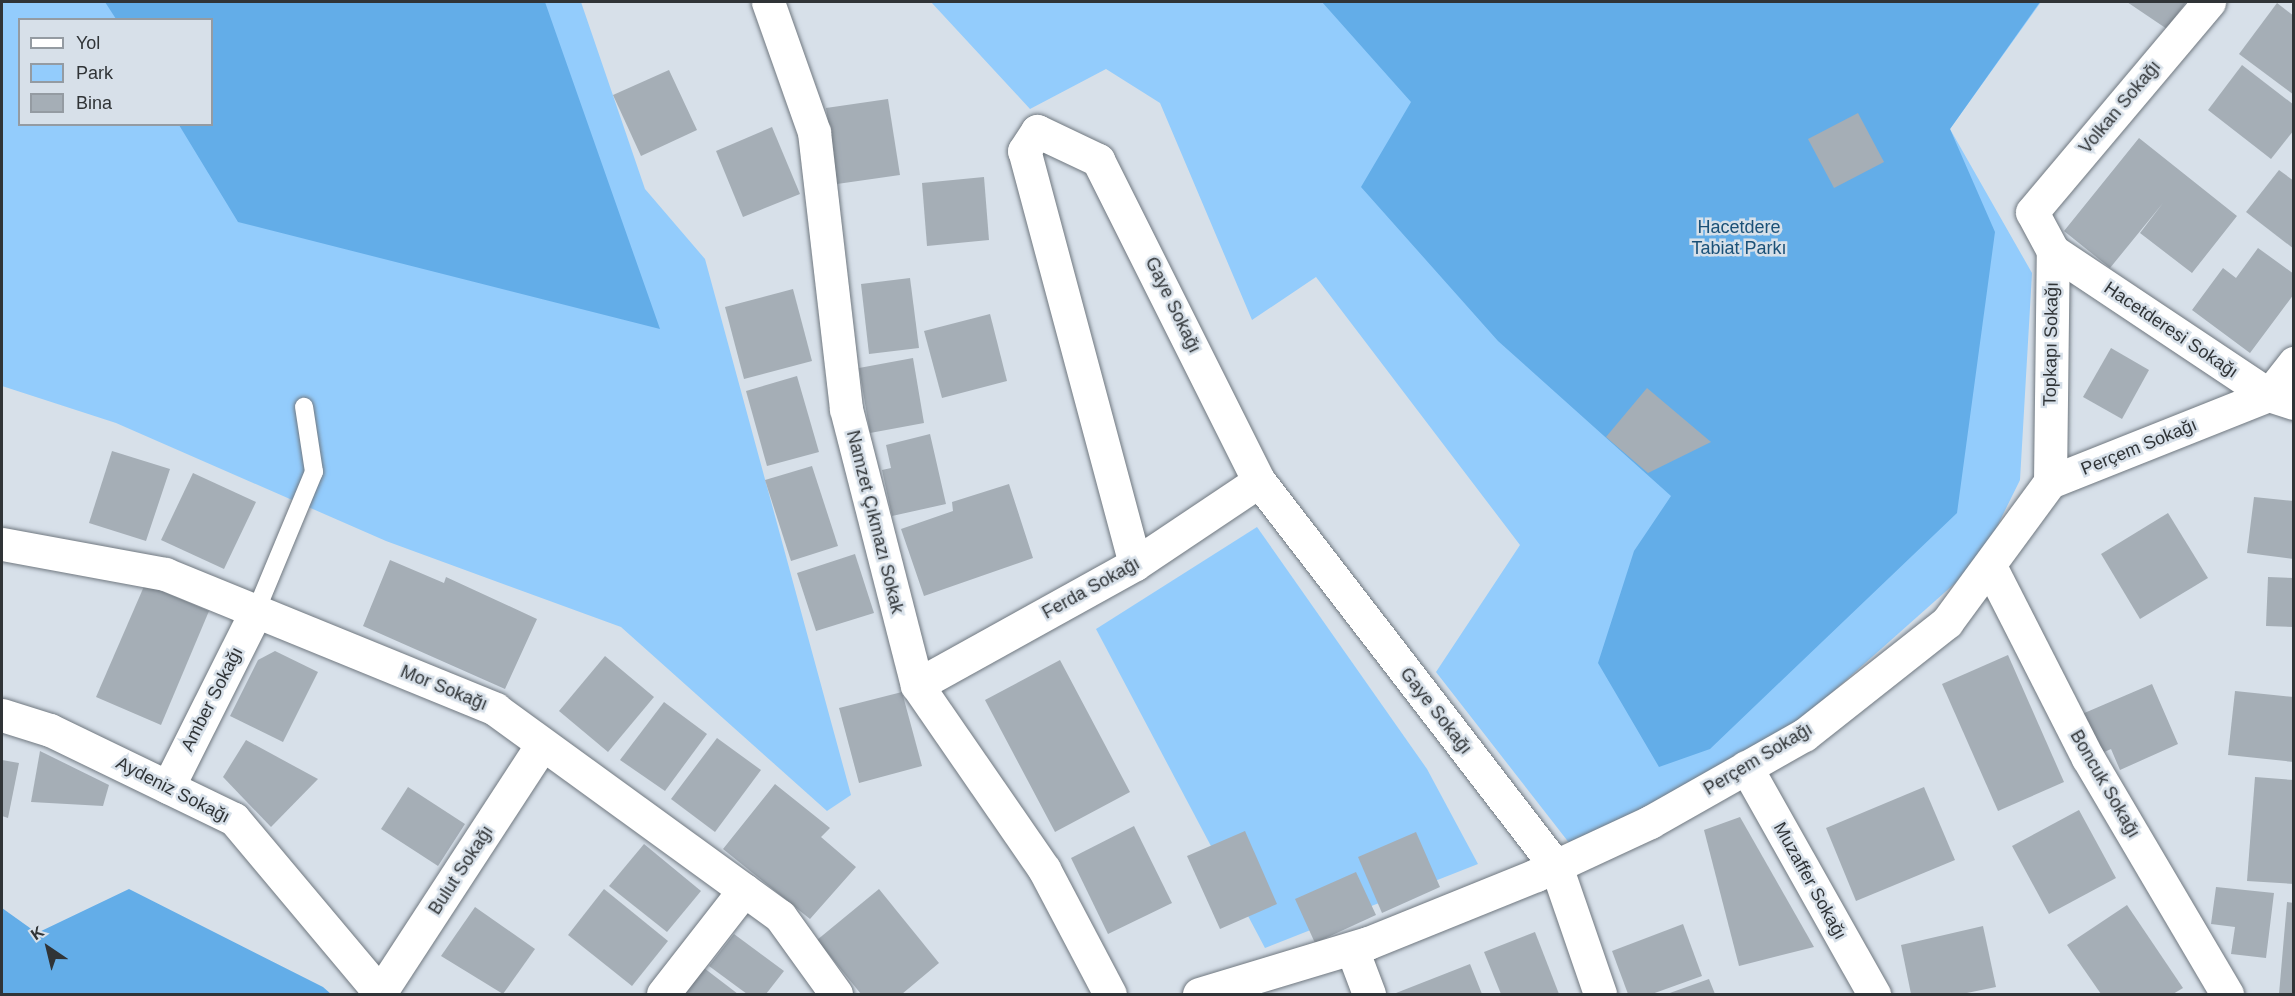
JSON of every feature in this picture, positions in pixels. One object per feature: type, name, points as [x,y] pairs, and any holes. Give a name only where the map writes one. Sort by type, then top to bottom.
[{"type":"street","name":"Namzet Çıkmazı Sokak","points":[[768,2],[814,132],[846,409],[917,685],[1044,869],[1110,994]]},
{"type":"street","name":"Volkan Sokağı","points":[[2032,212],[2209,2]]},
{"type":"street","name":"Gaye Sokağı","points":[[1136,564],[1024,151],[1037,132],[1098,160],[1259,481],[1556,866],[1600,994]]},
{"type":"street","name":"Topkapı Sokağı","points":[[2032,212],[2053,251],[2050,482]]},
{"type":"street","name":"Hacetderesi Sokağı","points":[[2053,251],[2281,399]]},
{"type":"street","points":[[2281,399],[2294,363]]},
{"type":"street","name":"Perçem Sokağı","points":[[1200,994],[1352,949],[1556,866],[1650,822],[1804,735],[1947,622],[1991,568],[2050,482],[2281,399]]},
{"type":"street","name":"Ferda Sokağı","points":[[917,685],[1136,564],[1259,481]]},
{"type":"street","name":"Mor Sokağı","points":[[2,543],[165,574],[495,709],[542,746],[780,916],[837,994]]},
{"type":"street","name":"Boncuk Sokağı","points":[[1991,568],[2088,758],[2227,994]]},
{"type":"street","name":"Amber Sokağı","points":[[168,787],[256,611]]},
{"type":"street","name":"Aydeniz Sokağı","points":[[2,715],[50,730],[234,819],[381,994]]},
{"type":"street","name":"Bulut Sokağı","points":[[381,994],[542,746]]},
{"type":"street","name":"Muzaffer Sokağı","points":[[1746,768],[1874,994]]},
{"type":"street","points":[[663,994],[744,890]]},
{"type":"street","points":[[1352,949],[1369,994]]},
{"type":"lane","points":[[256,611],[314,472],[304,407]]},
{"type":"green space","points":[[2,2],[581,2],[645,189],[705,259],[851,795],[827,811],[621,627],[386,541],[116,423],[2,386]]},
{"type":"green space","points":[[105,2],[545,2],[660,329],[238,222],[180,126],[213,126],[213,18],[115,18]]},
{"type":"green space","name":"Hacetdere Tabiat Parkı","points":[[931,2],[2041,2],[1950,129],[2032,273],[2020,480],[1980,561],[1791,729],[1637,815],[1570,844],[1436,672],[1520,545],[1316,277],[1252,320],[1160,103],[1106,69],[1030,109]]},
{"type":"green space","name":"Hacetdere Tabiat Parkı","points":[[1322,2],[2040,2],[1950,129],[1995,232],[1957,513],[1710,749],[1659,767],[1598,663],[1634,551],[1671,496],[1498,341],[1361,187],[1411,102]]},
{"type":"green space","points":[[1257,527],[1427,769],[1478,864],[1265,948],[1096,629]]},
{"type":"green space","points":[[129,889],[323,987],[331,994],[2,994],[2,908],[37,933]]},
{"type":"building","points":[[2127,2],[2186,2],[2167,29]]},
{"type":"building","points":[[2277,3],[2294,16],[2294,95],[2239,54]]},
{"type":"building","points":[[2242,65],[2294,105],[2294,130],[2271,159],[2208,110]]},
{"type":"building","points":[[669,70],[697,130],[641,156],[613,95]]},
{"type":"building","points":[[888,99],[900,175],[837,184],[826,108]]},
{"type":"building","points":[[1858,113],[1884,162],[1834,188],[1808,139]]},
{"type":"building","points":[[772,127],[800,194],[743,217],[716,151]]},
{"type":"building","points":[[2139,138],[2237,216],[2192,273],[2140,233],[2163,203],[2110,268],[2064,231]]},
{"type":"building","points":[[2279,170],[2294,181],[2294,249],[2246,212]]},
{"type":"building","points":[[984,177],[989,240],[927,246],[922,183]]},
{"type":"building","points":[[2258,248],[2294,274],[2294,294],[2250,353],[2192,310],[2223,268],[2236,278]]},
{"type":"building","points":[[910,278],[919,348],[869,354],[861,284]]},
{"type":"building","points":[[793,289],[812,361],[744,379],[725,307]]},
{"type":"building","points":[[990,314],[1007,381],[942,398],[924,331]]},
{"type":"building","points":[[2111,348],[2149,370],[2122,419],[2083,397]]},
{"type":"building","points":[[913,358],[924,423],[870,433],[859,368]]},
{"type":"building","points":[[797,376],[819,452],[767,466],[746,391]]},
{"type":"building","points":[[1647,388],[1711,442],[1648,473],[1606,437]]},
{"type":"building","points":[[930,434],[946,504],[892,516],[882,470],[891,468],[886,445]]},
{"type":"building","points":[[112,451],[170,469],[146,541],[89,523]]},
{"type":"building","points":[[812,466],[838,546],[791,561],[765,480]]},
{"type":"building","points":[[193,473],[256,502],[224,569],[161,540]]},
{"type":"building","points":[[1009,484],[1033,558],[924,596],[901,529],[953,511],[952,502]]},
{"type":"building","points":[[2254,497],[2294,501],[2294,559],[2247,553]]},
{"type":"building","points":[[2168,513],[2208,578],[2140,619],[2101,554]]},
{"type":"building","points":[[855,554],[874,613],[816,631],[797,573]]},
{"type":"building","points":[[390,560],[444,583],[446,577],[537,619],[505,689],[363,626]]},
{"type":"building","points":[[2268,577],[2294,578],[2294,627],[2266,626]]},
{"type":"building","points":[[145,584],[209,611],[161,725],[96,697]]},
{"type":"building","points":[[275,651],[318,672],[283,742],[230,716],[258,660]]},
{"type":"building","points":[[2008,655],[2064,782],[1998,811],[1942,684]]},
{"type":"building","points":[[605,656],[654,697],[608,752],[559,711]]},
{"type":"building","points":[[1060,660],[1130,792],[1055,832],[985,700]]},
{"type":"building","points":[[2152,684],[2178,744],[2120,770],[2111,749],[2100,754],[2082,714]]},
{"type":"building","points":[[2235,691],[2294,697],[2294,762],[2228,755]]},
{"type":"building","points":[[902,692],[922,766],[859,783],[839,708]]},
{"type":"building","points":[[664,702],[707,734],[665,791],[620,760]]},
{"type":"building","points":[[717,738],[761,770],[715,832],[671,799]]},
{"type":"building","points":[[246,740],[318,779],[271,827],[223,777]]},
{"type":"building","points":[[40,751],[109,785],[103,806],[31,802]]},
{"type":"building","points":[[2,760],[19,763],[8,818],[2,816]]},
{"type":"building","points":[[2255,777],[2294,780],[2294,884],[2247,881]]},
{"type":"building","points":[[775,784],[830,828],[821,837],[856,867],[810,919],[723,849]]},
{"type":"building","points":[[408,787],[465,824],[438,866],[381,829]]},
{"type":"building","points":[[1924,787],[1955,860],[1856,901],[1826,828]]},
{"type":"building","points":[[2079,810],[2116,878],[2049,914],[2012,846]]},
{"type":"building","points":[[1740,817],[1814,947],[1739,966],[1704,830]]},
{"type":"building","points":[[1134,826],[1172,903],[1108,934],[1071,858]]},
{"type":"building","points":[[1245,831],[1277,904],[1220,929],[1187,856]]},
{"type":"building","points":[[1416,832],[1440,887],[1382,913],[1358,857]]},
{"type":"building","points":[[644,844],[701,891],[667,932],[609,886]]},
{"type":"building","points":[[1356,872],[1376,915],[1315,943],[1295,899]]},
{"type":"building","points":[[2216,887],[2274,893],[2266,958],[2231,954],[2235,927],[2211,924]]},
{"type":"building","points":[[604,889],[668,941],[632,986],[568,935]]},
{"type":"building","points":[[879,889],[939,963],[902,994],[861,994],[817,940]]},
{"type":"building","points":[[2287,902],[2294,903],[2294,994],[2279,994]]},
{"type":"building","points":[[2127,905],[2183,988],[2173,994],[2101,994],[2067,945]]},
{"type":"building","points":[[475,907],[535,949],[503,994],[441,956]]},
{"type":"building","points":[[1683,924],[1702,976],[1652,994],[1628,994],[1612,951]]},
{"type":"building","points":[[1983,926],[1996,987],[1962,994],[1911,994],[1901,945]]},
{"type":"building","points":[[1535,932],[1559,994],[1501,994],[1484,952]]},
{"type":"building","points":[[734,934],[784,971],[766,994],[747,994],[709,966]]},
{"type":"building","points":[[1470,964],[1482,994],[1396,993]]},
{"type":"building","points":[[704,968],[738,994],[684,994]]},
{"type":"building","points":[[1709,979],[1715,994],[1667,994]]}]
